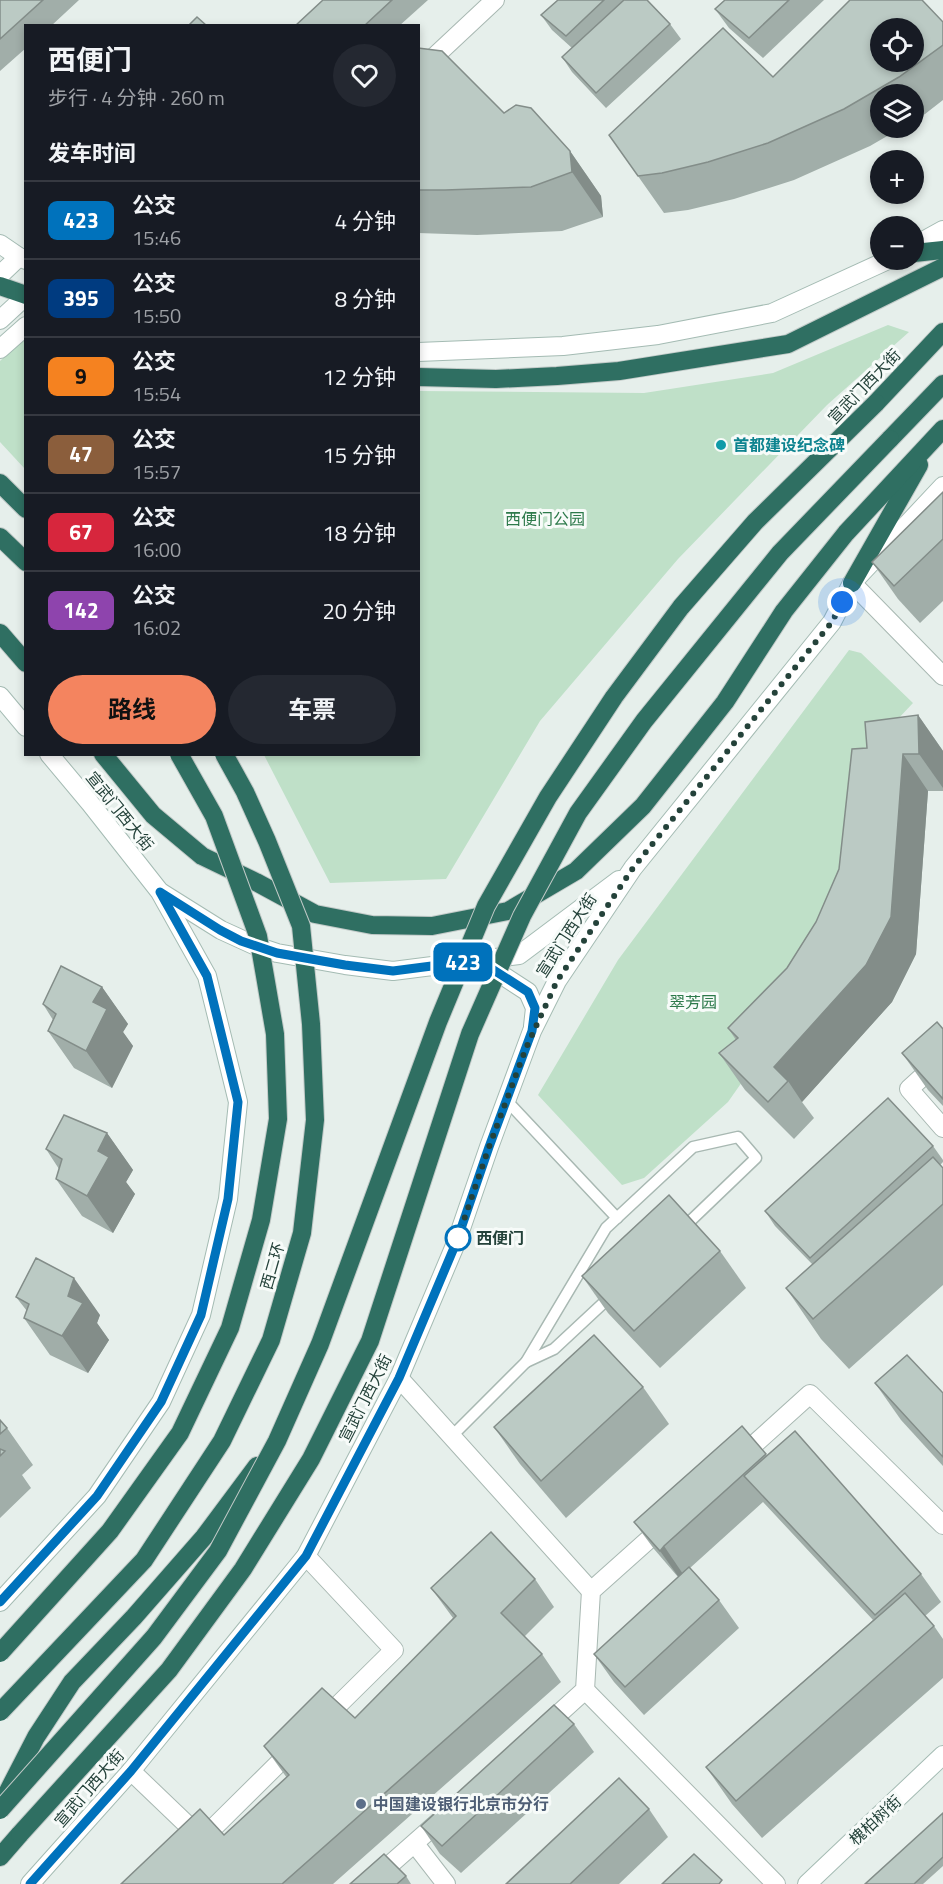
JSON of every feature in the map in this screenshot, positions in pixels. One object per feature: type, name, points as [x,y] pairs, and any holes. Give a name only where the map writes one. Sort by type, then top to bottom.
[{"type":"highway","points":[[924,252],[943,250]]},
{"type":"highway","points":[[420,377],[496,379],[619,371],[788,345],[943,267]]},
{"type":"highway","points":[[0,286],[24,295]]},
{"type":"highway","name":"宣武门西大街","points":[[0,1809],[161,1627],[218,1551],[276,1441],[320,1344],[433,1033],[486,906],[548,797],[614,697],[681,608],[755,522],[876,403],[943,332]]},
{"type":"highway","name":"宣武门西大街","points":[[0,1857],[169,1670],[243,1569],[310,1459],[370,1341],[470,1034],[522,916],[578,813],[644,721],[780,553],[943,384]]},
{"type":"highway","points":[[852,583],[939,433]]},
{"type":"highway","points":[[105,756],[153,815],[202,856],[315,914],[372,925],[432,926],[508,911],[576,871],[643,806],[725,702],[784,611],[846,533],[939,433]]},
{"type":"highway","points":[[0,483],[24,507]]},
{"type":"highway","points":[[0,537],[24,560]]},
{"type":"highway","points":[[0,633],[24,661]]},
{"type":"highway","name":"西二环","points":[[0,1653],[110,1531],[180,1433],[230,1328],[261,1220],[278,1119],[275,1034],[265,976],[258,936],[214,816],[180,756]]},
{"type":"highway","name":"西二环","points":[[0,1712],[144,1560],[222,1441],[271,1340],[302,1233],[315,1120],[311,1024],[301,926],[267,841],[225,756]]},
{"type":"highway","name":"宣武门西大街","points":[[0,1809],[36,1737],[72,1682],[134,1617],[204,1537],[276,1441]]},
{"type":"street","points":[[420,70],[495,0]]},
{"type":"street","points":[[924,240],[943,230]]},
{"type":"street","points":[[0,244],[22,258],[0,275]]},
{"type":"street","points":[[420,352],[563,346],[658,335],[772,313],[870,268]]},
{"type":"street","points":[[0,320],[24,298]]},
{"type":"street","points":[[0,349],[24,328]]},
{"type":"street","name":"宣武门西大街","points":[[30,1884],[131,1771],[306,1556],[399,1378],[456,1243],[532,1031],[557,981],[633,868],[832,622],[852,583],[943,486]]},
{"type":"street","points":[[852,583],[941,671]]},
{"type":"street","points":[[0,696],[24,725]]},
{"type":"street","name":"宣武门西大街","points":[[0,1602],[97,1496],[161,1402],[201,1315],[228,1199],[238,1102],[207,976],[160,892],[90,802],[51,756]]},
{"type":"street","name":"宣武门西大街","points":[[160,892],[241,941],[277,953],[393,971],[519,955],[633,868]]},
{"type":"street","points":[[478,960],[528,992],[535,1008],[532,1031]]},
{"type":"street","points":[[943,1058],[909,1089],[943,1128]]},
{"type":"street","points":[[399,1378],[591,1591]]},
{"type":"street","points":[[722,1473],[810,1394],[943,1525]]},
{"type":"street","points":[[534,1736],[585,1690],[591,1591],[679,1512]]},
{"type":"street","points":[[185,1854],[394,1650],[306,1556]]},
{"type":"street","points":[[585,1690],[776,1884]]},
{"type":"street","name":"槐柏树街","points":[[807,1884],[943,1755]]},
{"type":"street","points":[[131,1771],[202,1839]]},
{"type":"street","points":[[368,1884],[457,1806]]},
{"type":"street","points":[[415,1844],[446,1884]]},
{"type":"lane","points":[[506,1100],[617,1218]]},
{"type":"lane","points":[[452,1437],[526,1362],[606,1228],[693,1147],[738,1137],[756,1158],[672,1238]]},
{"type":"lane","points":[[526,1362],[554,1349],[622,1286]]},
{"type":"green space","name":"西便门公园","points":[[888,325],[909,332],[827,405],[678,559],[540,721],[446,879],[330,883],[265,756],[420,756],[420,391],[644,393],[773,373]]},
{"type":"green space","points":[[24,339],[24,468],[0,442],[0,361]]},
{"type":"green space","name":"翠芳园","points":[[849,650],[861,653],[913,703],[863,756],[840,918],[789,1015],[728,1102],[644,1178],[622,1185],[538,1095],[618,960]]},
{"type":"building","points":[[0,0],[43,0],[0,39]]},
{"type":"building","points":[[323,0],[392,0],[366,24],[297,24]]},
{"type":"building","points":[[558,0],[604,0],[566,36],[541,15]]},
{"type":"building","points":[[624,0],[647,0],[670,24],[596,93],[562,57]]},
{"type":"building","points":[[725,0],[789,0],[749,38],[715,9]]},
{"type":"building","points":[[850,0],[922,0],[943,22],[943,45],[924,59],[924,18],[870,18],[870,72],[906,72],[899,77],[887,84],[870,84],[870,94],[844,109],[768,143],[708,162],[638,176],[609,135],[723,28],[773,77]]},
{"type":"building","points":[[197,17],[205,24],[190,24]]},
{"type":"building","points":[[420,48],[442,51],[504,113],[516,105],[531,108],[570,151],[572,172],[531,187],[420,190]]},
{"type":"building","points":[[943,492],[943,539],[894,586],[872,562]]},
{"type":"building","points":[[918,715],[919,754],[903,754],[891,917],[866,965],[774,1067],[788,1081],[768,1102],[719,1053],[738,1038],[728,1028],[787,968],[816,922],[839,869],[852,749],[867,748],[865,722]]},
{"type":"building","points":[[61,966],[102,987],[93,1002],[107,1009],[86,1051],[48,1031],[56,1014],[43,1004]]},
{"type":"building","points":[[937,1022],[943,1029],[943,1099],[902,1053]]},
{"type":"building","points":[[888,1098],[933,1146],[810,1258],[765,1211]]},
{"type":"building","points":[[64,1115],[107,1133],[98,1151],[109,1157],[87,1196],[56,1179],[62,1159],[46,1149]]},
{"type":"building","points":[[933,1157],[943,1168],[943,1204],[813,1319],[786,1288]]},
{"type":"building","points":[[669,1195],[720,1251],[634,1331],[582,1276]]},
{"type":"building","points":[[36,1258],[74,1278],[68,1296],[83,1303],[62,1336],[24,1318],[29,1304],[16,1297]]},
{"type":"building","points":[[594,1335],[643,1387],[541,1481],[494,1427]]},
{"type":"building","points":[[907,1355],[943,1393],[943,1457],[875,1383]]},
{"type":"building","points":[[0,1420],[7,1428],[0,1434]]},
{"type":"building","points":[[742,1426],[766,1454],[660,1551],[634,1522]]},
{"type":"building","points":[[795,1431],[921,1574],[875,1615],[744,1476]]},
{"type":"building","points":[[491,1532],[535,1579],[501,1613],[542,1654],[282,1884],[121,1884],[200,1809],[224,1835],[289,1775],[264,1746],[322,1688],[355,1718],[456,1616],[431,1588]]},
{"type":"building","points":[[689,1567],[719,1600],[625,1687],[594,1654]]},
{"type":"building","points":[[905,1593],[934,1626],[736,1801],[706,1767]]},
{"type":"building","points":[[554,1705],[574,1724],[442,1846],[421,1826]]},
{"type":"building","points":[[619,1778],[649,1809],[570,1884],[506,1884]]},
{"type":"building","points":[[943,1813],[943,1857],[914,1884],[865,1884]]},
{"type":"building","points":[[384,1854],[406,1876],[397,1884],[350,1884]]},
{"type":"building","points":[[694,1854],[722,1880],[719,1884],[662,1884]]},
{"type":"bus line","name":"423","points":[[0,1602],[97,1496],[161,1402],[201,1315],[228,1199],[238,1102],[207,976],[160,892],[241,941],[277,953],[393,971],[478,960],[528,992],[535,1008],[532,1031],[456,1243],[399,1378],[306,1556],[131,1771],[30,1884]]},
{"type":"place","name":"首都建设纪念碑","points":[[721,445]]},
{"type":"place","name":"西便门","points":[[458,1238]]},
{"type":"place","name":"中国建设银行北京市分行","points":[[361,1804]]},
{"type":"route","points":[[458,1238],[456,1243],[532,1031],[557,981],[633,868],[832,622],[842,602]]}]
